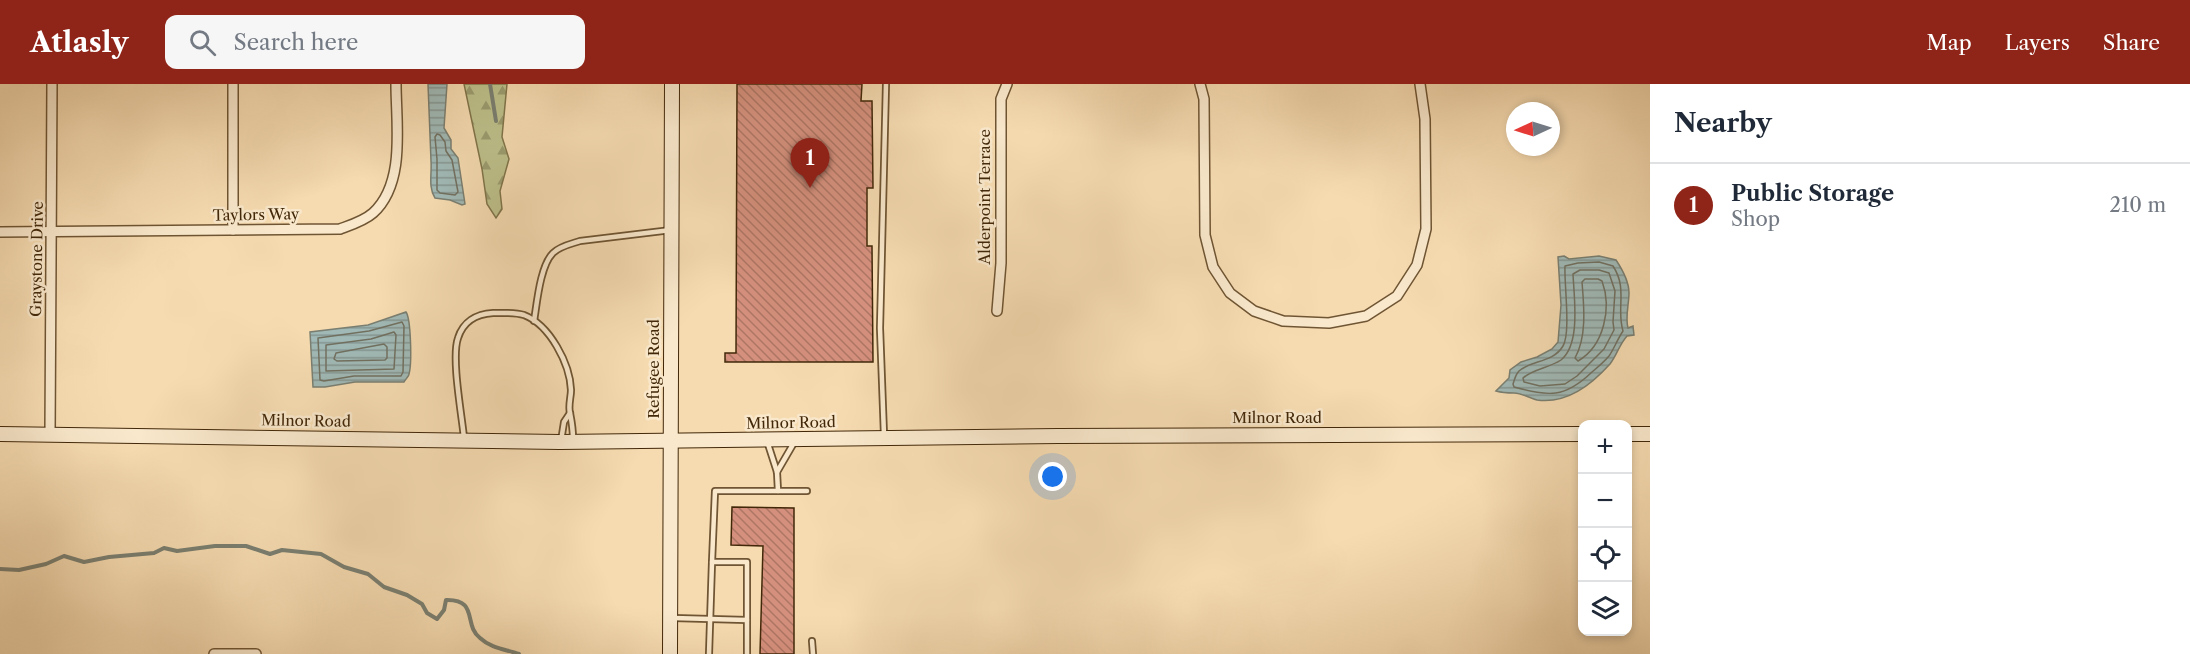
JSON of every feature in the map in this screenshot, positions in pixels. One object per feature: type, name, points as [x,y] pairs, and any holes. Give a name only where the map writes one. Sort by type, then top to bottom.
[{"type":"main road","name":"Refugee Road","points":[[670,654],[672,84]]},
{"type":"main road","name":"Milnor Road","points":[[0,434],[567,442],[1578,434]]},
{"type":"main road","points":[[1632,434],[1650,434]]},
{"type":"street","name":"Graystone Drive","points":[[50,434],[52,84]]},
{"type":"street","points":[[233,84],[233,230]]},
{"type":"street","name":"Taylors Way","points":[[0,232],[340,229],[373,213],[392,185],[396,163],[396,84]]},
{"type":"street","name":"Alderpoint Terrace","points":[[997,311],[1001,263],[1001,99],[1006,84]]},
{"type":"street","points":[[1200,84],[1204,99],[1205,235],[1213,267],[1230,293],[1254,311],[1283,321],[1329,323],[1366,316],[1397,296],[1416,265],[1426,229],[1425,119],[1420,84]]},
{"type":"street","points":[[214,654],[256,654]]},
{"type":"lane","points":[[884,438],[880,327],[886,84]]},
{"type":"lane","points":[[534,321],[540,286],[547,264],[554,252],[580,241],[671,230]]},
{"type":"lane","points":[[464,441],[457,378],[458,338],[472,318],[488,313],[512,313],[525,315],[544,327],[561,353],[571,388],[570,413],[573,419],[567,442]]},
{"type":"lane","points":[[567,442],[564,422],[570,413]]},
{"type":"lane","points":[[777,472],[796,439]]},
{"type":"lane","points":[[767,440],[777,472],[778,491]]},
{"type":"lane","points":[[709,654],[715,491],[807,491]]},
{"type":"lane","points":[[712,562],[747,562],[747,654]]},
{"type":"lane","points":[[670,618],[747,620]]},
{"type":"lane","points":[[812,640],[813,654]]},
{"type":"green space","points":[[464,84],[507,84],[502,137],[509,159],[500,191],[502,209],[496,218],[487,204]]},
{"type":"water","points":[[428,84],[447,84],[444,128],[451,140],[451,149],[458,158],[465,204],[462,205],[450,200],[435,198],[432,189]]},
{"type":"water","points":[[1564,256],[1569,259],[1599,256],[1616,260],[1628,284],[1627,324],[1628,328],[1633,326],[1634,335],[1627,336],[1610,364],[1595,379],[1568,396],[1537,400],[1520,394],[1496,391],[1509,378],[1510,370],[1521,362],[1552,349],[1558,342],[1561,305],[1558,257]]},
{"type":"water","points":[[406,312],[410,332],[410,361],[409,375],[404,382],[355,382],[313,387],[310,332],[368,325]]},
{"type":"building","points":[[737,84],[862,84],[861,101],[872,101],[873,188],[867,188],[867,246],[872,246],[873,362],[725,362],[725,353],[736,353]]},
{"type":"building","points":[[732,507],[794,508],[794,654],[760,654],[763,546],[731,545]]},
{"type":"waterway","points":[[490,84],[496,121]]},
{"type":"waterway","points":[[0,569],[19,570],[46,564],[64,556],[84,562],[154,553],[164,548],[177,551],[215,546],[246,546],[270,554],[282,550],[321,554],[344,567],[368,574],[384,587],[407,595],[422,604],[427,613],[437,619],[444,610],[446,600],[463,604],[467,608],[475,633],[480,638],[494,647],[519,654]]},
{"type":"place","name":"Public Storage","points":[[810,188]]}]
